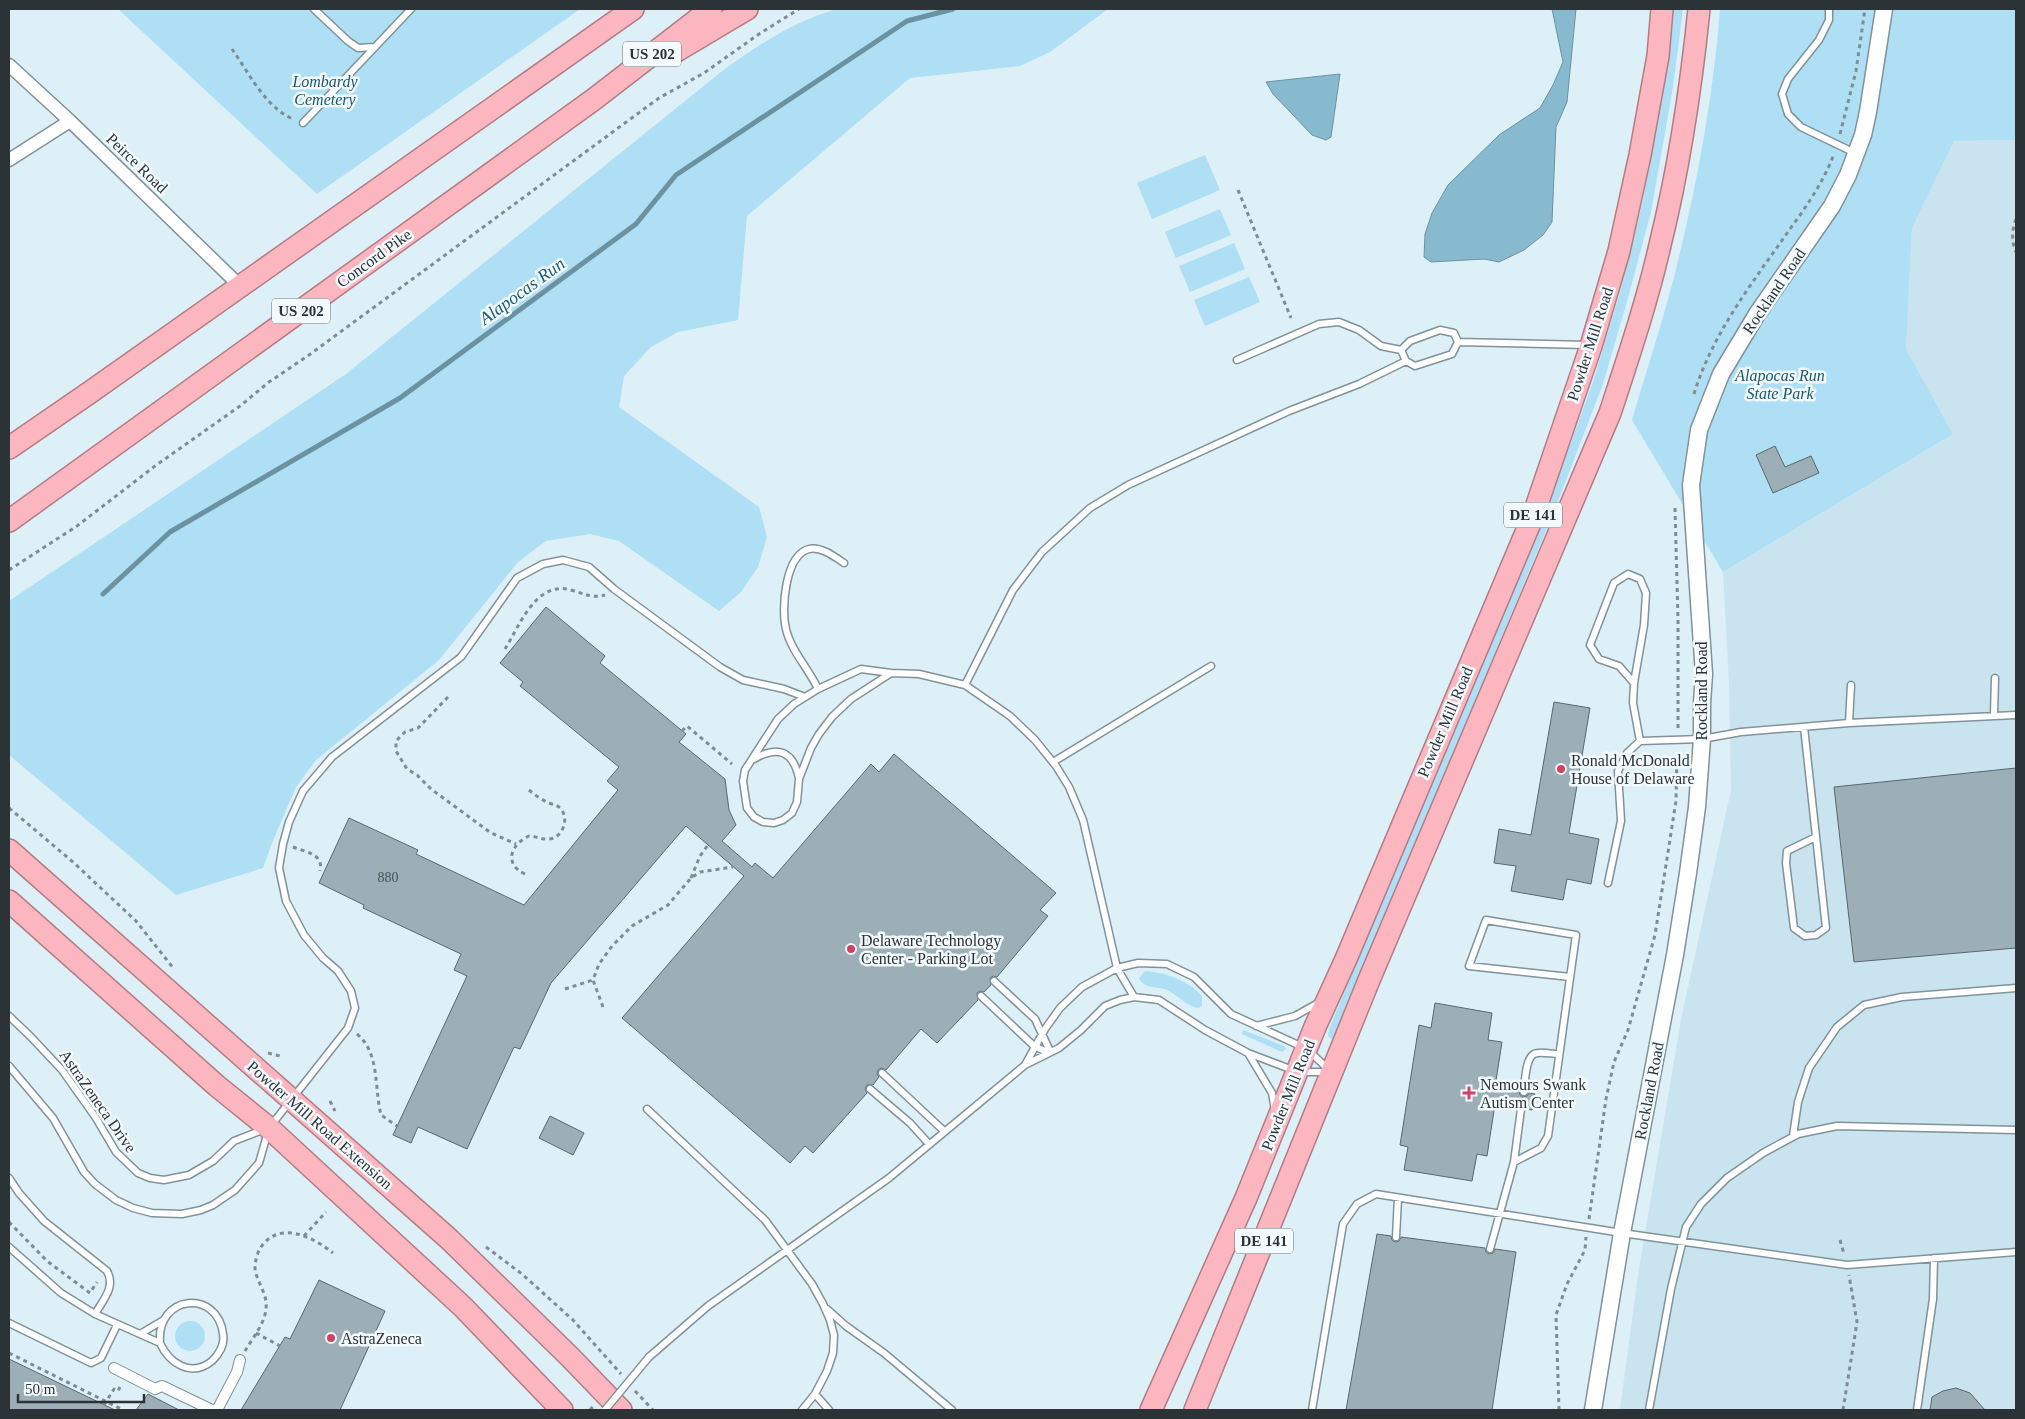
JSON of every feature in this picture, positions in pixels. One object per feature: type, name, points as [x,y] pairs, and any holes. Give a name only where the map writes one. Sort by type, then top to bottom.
[{"type":"highway","name":"US 202","points":[[9,448],[633,9]]},
{"type":"highway","name":"Concord Pike","points":[[9,522],[593,100],[711,9]]},
{"type":"highway","points":[[593,100],[747,9]]},
{"type":"highway","name":"Powder Mill Road","points":[[1151,1410],[1277,1124],[1532,516],[1591,346],[1619,251],[1640,155],[1658,56],[1662,9]]},
{"type":"highway","name":"Powder Mill Road","points":[[1195,1410],[1332,1072],[1610,413],[1638,326],[1660,246],[1682,140],[1699,9]]},
{"type":"highway","name":"Powder Mill Road Extension","points":[[9,850],[449,1239],[617,1409]]},
{"type":"highway","points":[[9,902],[217,1086],[269,1128],[463,1307],[562,1410]]},
{"type":"street","name":"Rockland Road","points":[[1593,1410],[1622,1233],[1675,955],[1697,806],[1704,674],[1692,486],[1699,430],[1721,374],[1757,314],[1841,191],[1856,154],[1868,112],[1884,9]]},
{"type":"street","name":"Peirce Road","points":[[9,65],[70,121],[240,286]]},
{"type":"street","points":[[9,160],[70,121]]},
{"type":"street","points":[[218,1410],[237,1372],[240,1360]]},
{"type":"street","points":[[114,1368],[155,1389],[162,1386],[212,1410]]},
{"type":"lane","points":[[314,9],[358,48],[375,46]]},
{"type":"lane","points":[[303,123],[411,9]]},
{"type":"lane","points":[[1829,9],[1829,20],[1819,40],[1788,78],[1782,94],[1788,114],[1801,127],[1856,154]]},
{"type":"lane","points":[[1237,360],[1319,324],[1339,322],[1359,330],[1381,346],[1401,350]]},
{"type":"lane","points":[[1401,350],[1410,341],[1440,330],[1454,333],[1458,342]]},
{"type":"lane","points":[[1458,342],[1591,346]]},
{"type":"lane","points":[[1401,350],[1406,361],[1415,366],[1452,354],[1458,342]]},
{"type":"lane","points":[[965,685],[1013,590],[1042,552],[1090,508],[1128,485],[1290,411],[1359,384],[1406,361]]},
{"type":"lane","points":[[818,689],[810,671],[797,653],[786,629],[783,605],[786,584],[799,556],[809,549],[820,550],[844,563]]},
{"type":"lane","points":[[9,1066],[44,1105],[84,1172],[95,1184],[116,1200],[141,1210],[172,1215],[201,1210],[224,1199],[235,1190],[259,1163],[269,1128],[348,1028],[355,1008],[351,991],[338,971],[323,958],[304,935],[286,902],[279,868],[289,822],[303,791],[332,757],[461,656],[517,578],[542,564],[563,560],[589,567],[614,589],[720,667],[743,680],[784,689],[805,697]]},
{"type":"lane","points":[[1634,683],[1619,666],[1599,659],[1590,645],[1614,583],[1628,574],[1640,579],[1646,593],[1644,625],[1634,683],[1633,703],[1640,741]]},
{"type":"lane","points":[[1053,762],[1211,666]]},
{"type":"lane","points":[[891,673],[851,699],[832,717],[811,748],[799,779],[797,802],[792,813],[783,820],[774,823],[763,822],[754,817],[747,808],[743,781],[746,770],[778,718],[818,689],[861,669],[919,674],[965,685],[1010,716],[1035,740],[1053,762],[1069,787],[1083,820],[1117,968],[1134,997]]},
{"type":"lane","points":[[1994,715],[1995,678]]},
{"type":"lane","points":[[1849,723],[1851,685]]},
{"type":"lane","points":[[1608,883],[1621,821],[1618,771],[1627,754],[1640,741],[1677,742],[1741,732],[1849,723],[2016,715]]},
{"type":"lane","points":[[1804,727],[1826,928],[1816,935],[1805,936],[1794,928],[1786,863],[1787,851],[1816,837]]},
{"type":"lane","points":[[753,759],[773,751],[783,753],[791,758],[799,779]]},
{"type":"lane","points":[[1514,1162],[1541,1148],[1548,1136],[1576,935],[1486,920],[1469,966],[1570,977]]},
{"type":"lane","points":[[1024,1065],[1042,1033],[1060,1008],[1082,987],[1117,968],[1138,963],[1167,964],[1194,977],[1231,1014],[1307,1049],[1332,1072]]},
{"type":"lane","points":[[994,981],[1035,1019],[1049,1049],[1049,1053]]},
{"type":"lane","points":[[1793,1136],[1798,1102],[1809,1068],[1837,1027],[1864,1005],[1902,997],[2016,988]]},
{"type":"lane","points":[[981,996],[1034,1046],[1049,1053]]},
{"type":"lane","points":[[617,1409],[649,1357],[708,1306],[889,1178],[1024,1065],[1058,1048],[1081,1030],[1105,1006],[1134,997],[1159,1000],[1205,1030],[1248,1053],[1298,1072],[1332,1072]]},
{"type":"lane","points":[[1256,1026],[1295,1016],[1330,997]]},
{"type":"lane","name":"AstraZeneca Drive","points":[[9,1016],[62,1070],[88,1105],[116,1152],[138,1173],[150,1178],[164,1180],[189,1174],[213,1161],[234,1141],[269,1128]]},
{"type":"lane","points":[[1248,1053],[1272,1093],[1277,1124]]},
{"type":"lane","points":[[1524,1092],[1528,1063],[1532,1056],[1536,1053],[1558,1054]]},
{"type":"lane","points":[[882,1073],[944,1132]]},
{"type":"lane","points":[[870,1089],[910,1123],[929,1144]]},
{"type":"lane","points":[[1490,1248],[1514,1162],[1521,1108]]},
{"type":"lane","points":[[646,1109],[765,1220],[812,1284],[823,1304],[834,1335],[833,1353],[827,1371],[815,1394],[802,1410]]},
{"type":"lane","points":[[1649,1410],[1671,1289],[1686,1227],[1701,1204],[1727,1178],[1763,1153],[1793,1136],[1837,1126],[2016,1130]]},
{"type":"lane","points":[[9,1178],[19,1193],[44,1221],[107,1271],[111,1280],[110,1290],[95,1314]]},
{"type":"lane","points":[[1312,1410],[1343,1224],[1357,1204],[1376,1194],[1588,1228],[1847,1265],[2016,1252]]},
{"type":"lane","points":[[1396,1237],[1398,1198]]},
{"type":"lane","points":[[9,1247],[61,1294],[117,1325],[160,1343]]},
{"type":"lane","points":[[1917,1410],[1933,1298],[1934,1258]]},
{"type":"lane","points":[[140,1334],[162,1321],[170,1311],[181,1305],[197,1303],[207,1307],[217,1316],[223,1326],[224,1338],[217,1355],[210,1363],[196,1368],[183,1367],[172,1362],[165,1354],[160,1343],[159,1333],[162,1321]]},
{"type":"lane","points":[[823,1304],[846,1326],[884,1353],[950,1410]]},
{"type":"lane","points":[[9,1323],[91,1363],[96,1362],[104,1353],[117,1325]]},
{"type":"lane","points":[[815,1394],[829,1410]]},
{"type":"path","points":[[9,570],[77,526],[155,466],[232,412],[269,382],[309,355],[659,98],[704,73],[759,34],[800,9]]},
{"type":"path","points":[[1693,396],[1713,345],[1747,291],[1807,206],[1831,162],[1846,116],[1856,71],[1865,9]]},
{"type":"path","points":[[232,50],[268,100],[283,114],[303,123]]},
{"type":"path","points":[[1238,190],[1291,318]]},
{"type":"path","points":[[2016,219],[2012,228],[2013,246],[2016,252]]},
{"type":"path","points":[[1559,1410],[1556,1315],[1568,1284],[1585,1250],[1594,1172],[1606,1099],[1614,1062],[1628,1030],[1655,935],[1676,801],[1679,675],[1675,504]]},
{"type":"path","points":[[505,649],[534,602],[550,590],[565,589],[590,597],[601,596],[614,589]]},
{"type":"path","points":[[448,696],[418,728],[405,732],[396,741],[396,751],[400,760],[407,769],[418,775],[431,789],[491,833],[516,844]]},
{"type":"path","points":[[682,731],[687,726],[732,764]]},
{"type":"path","points":[[525,874],[515,866],[512,860],[512,852],[516,844],[529,836],[549,839],[556,837],[561,833],[565,818],[562,810],[529,790]]},
{"type":"path","points":[[9,808],[73,862],[136,921],[178,972]]},
{"type":"path","points":[[283,844],[320,859],[322,864],[320,871]]},
{"type":"path","points":[[691,878],[700,856],[708,845]]},
{"type":"path","points":[[603,1007],[594,980],[599,964],[625,932],[668,905],[691,878],[700,872],[733,867]]},
{"type":"path","points":[[565,989],[594,980]]},
{"type":"path","points":[[348,1028],[365,1041],[369,1047],[373,1060],[381,1115],[397,1126]]},
{"type":"path","points":[[265,1050],[280,1056]]},
{"type":"path","points":[[304,1236],[326,1212]]},
{"type":"path","points":[[9,1222],[47,1261],[90,1293],[98,1282]]},
{"type":"path","points":[[240,1360],[266,1312],[265,1295],[256,1276],[255,1267],[259,1250],[264,1243],[278,1234],[288,1232],[304,1236],[333,1253]]},
{"type":"path","points":[[1840,1240],[1847,1265],[1857,1322],[1843,1410]]},
{"type":"path","points":[[256,1333],[280,1346]]},
{"type":"path","points":[[9,1353],[105,1403],[124,1410]]},
{"type":"path","points":[[105,1403],[114,1389],[118,1391],[126,1374]]},
{"type":"shaded area","points":[[1552,9],[1576,9],[1567,102],[1556,127],[1552,222],[1543,235],[1524,250],[1499,262],[1484,259],[1431,262],[1424,257],[1425,234],[1432,213],[1448,185],[1499,135],[1540,108],[1553,85],[1563,62]]},
{"type":"shaded area","points":[[1340,74],[1331,137],[1326,140],[1312,135],[1273,94],[1266,82]]},
{"type":"shaded area","points":[[2016,140],[2016,1410],[1620,1410],[1639,1268],[1682,1015],[1731,790],[1729,683],[1723,572],[1953,434],[1906,349],[1912,228],[1954,141]]},
{"type":"green space","name":"Lombardy Cemetery","points":[[118,9],[580,9],[317,194]]},
{"type":"green space","points":[[837,9],[1108,9],[1050,52],[1020,66],[910,78],[747,216],[738,320],[678,332],[651,347],[624,376],[619,407],[759,507],[767,537],[758,567],[741,592],[719,611],[619,541],[590,534],[546,541],[518,562],[439,660],[316,760],[296,787],[263,868],[176,895],[9,755],[9,601],[346,374],[726,68],[792,26]]},
{"type":"green space","points":[[1673,9],[1683,9],[1673,87],[1651,212],[1603,384],[1555,509],[1335,1037],[1331,1039],[1328,1036],[1329,1029],[1547,508],[1593,382],[1619,296],[1641,209],[1664,86]]},
{"type":"green space","name":"Alapocas Run State Park","points":[[1720,9],[2016,9],[2016,140],[1954,141],[1912,228],[1906,349],[1953,434],[1723,572],[1632,420],[1667,302],[1688,217],[1708,113]]},
{"type":"green space","points":[[1205,155],[1220,190],[1152,219],[1137,183]]},
{"type":"green space","points":[[1220,209],[1231,235],[1176,258],[1165,232]]},
{"type":"green space","points":[[1234,243],[1245,269],[1190,292],[1179,266]]},
{"type":"green space","points":[[1249,277],[1260,302],[1205,326],[1194,300]]},
{"type":"green space","points":[[1145,971],[1161,973],[1184,982],[1202,996],[1202,1005],[1199,1008],[1195,1007],[1167,990],[1144,984],[1139,978]]},
{"type":"green space","points":[[1243,1030],[1284,1046],[1286,1049],[1282,1052],[1242,1034]]},
{"type":"green space","points":[[190,1321],[201,1325],[205,1336],[201,1347],[190,1351],[179,1347],[175,1336],[179,1325]]},
{"type":"building","points":[[1775,446],[1785,467],[1811,456],[1819,473],[1773,493],[1756,455]]},
{"type":"building","points":[[546,607],[605,656],[600,663],[686,734],[679,742],[725,779],[729,810],[736,825],[722,841],[752,867],[755,863],[773,878],[871,764],[879,772],[894,754],[1056,893],[1040,910],[1048,916],[997,977],[993,976],[990,978],[991,985],[984,992],[980,991],[977,993],[978,1000],[937,1043],[921,1029],[886,1070],[881,1068],[878,1070],[877,1074],[879,1077],[873,1085],[867,1085],[865,1089],[867,1093],[813,1153],[805,1146],[790,1163],[622,1018],[744,876],[686,826],[551,983],[520,1049],[514,1047],[467,1149],[418,1127],[411,1143],[393,1135],[467,976],[454,970],[461,954],[363,908],[364,905],[319,883],[349,818],[418,850],[416,854],[524,905],[618,790],[607,781],[619,767],[520,686],[523,682],[500,663]]},
{"type":"building","name":"Ronald McDonald House of Delaware","points":[[1554,702],[1590,708],[1569,833],[1599,839],[1591,884],[1567,879],[1563,900],[1511,891],[1516,866],[1494,863],[1499,829],[1531,835]]},
{"type":"building","points":[[2016,768],[2016,948],[1854,962],[1834,787]]},
{"type":"building","name":"Nemours Swank Autism Center","points":[[1435,1003],[1492,1013],[1488,1040],[1502,1042],[1495,1087],[1519,1091],[1523,1097],[1529,1093],[1535,1094],[1532,1110],[1526,1109],[1522,1104],[1516,1108],[1495,1104],[1487,1156],[1477,1154],[1472,1181],[1404,1170],[1408,1147],[1400,1145],[1419,1025],[1431,1028]]},
{"type":"building","points":[[550,1116],[584,1133],[573,1155],[539,1138]]},
{"type":"building","points":[[1377,1234],[1391,1236],[1395,1242],[1399,1241],[1401,1237],[1485,1248],[1489,1254],[1493,1253],[1495,1249],[1516,1252],[1492,1410],[1346,1410]]},
{"type":"building","name":"AstraZeneca","points":[[319,1280],[385,1311],[340,1410],[241,1410],[285,1337],[290,1339]]},
{"type":"building","points":[[9,1359],[115,1410],[9,1410]]},
{"type":"building","points":[[1956,1388],[1970,1393],[1985,1410],[1930,1410],[1932,1397],[1943,1391]]},
{"type":"building","points":[[148,1394],[179,1410],[136,1410]]},
{"type":"waterway","name":"Alapocas Run","points":[[103,594],[170,532],[400,398],[636,224],[676,175],[907,21],[953,9]]},
{"type":"place","name":"Ronald McDonald House of Delaware","points":[[1561,769]]},
{"type":"place","name":"Delaware Technology Center - Parking Lot","points":[[851,949]]},
{"type":"place","name":"Nemours Swank Autism Center","points":[[1469,1093]]},
{"type":"place","name":"AstraZeneca","points":[[331,1338]]}]
